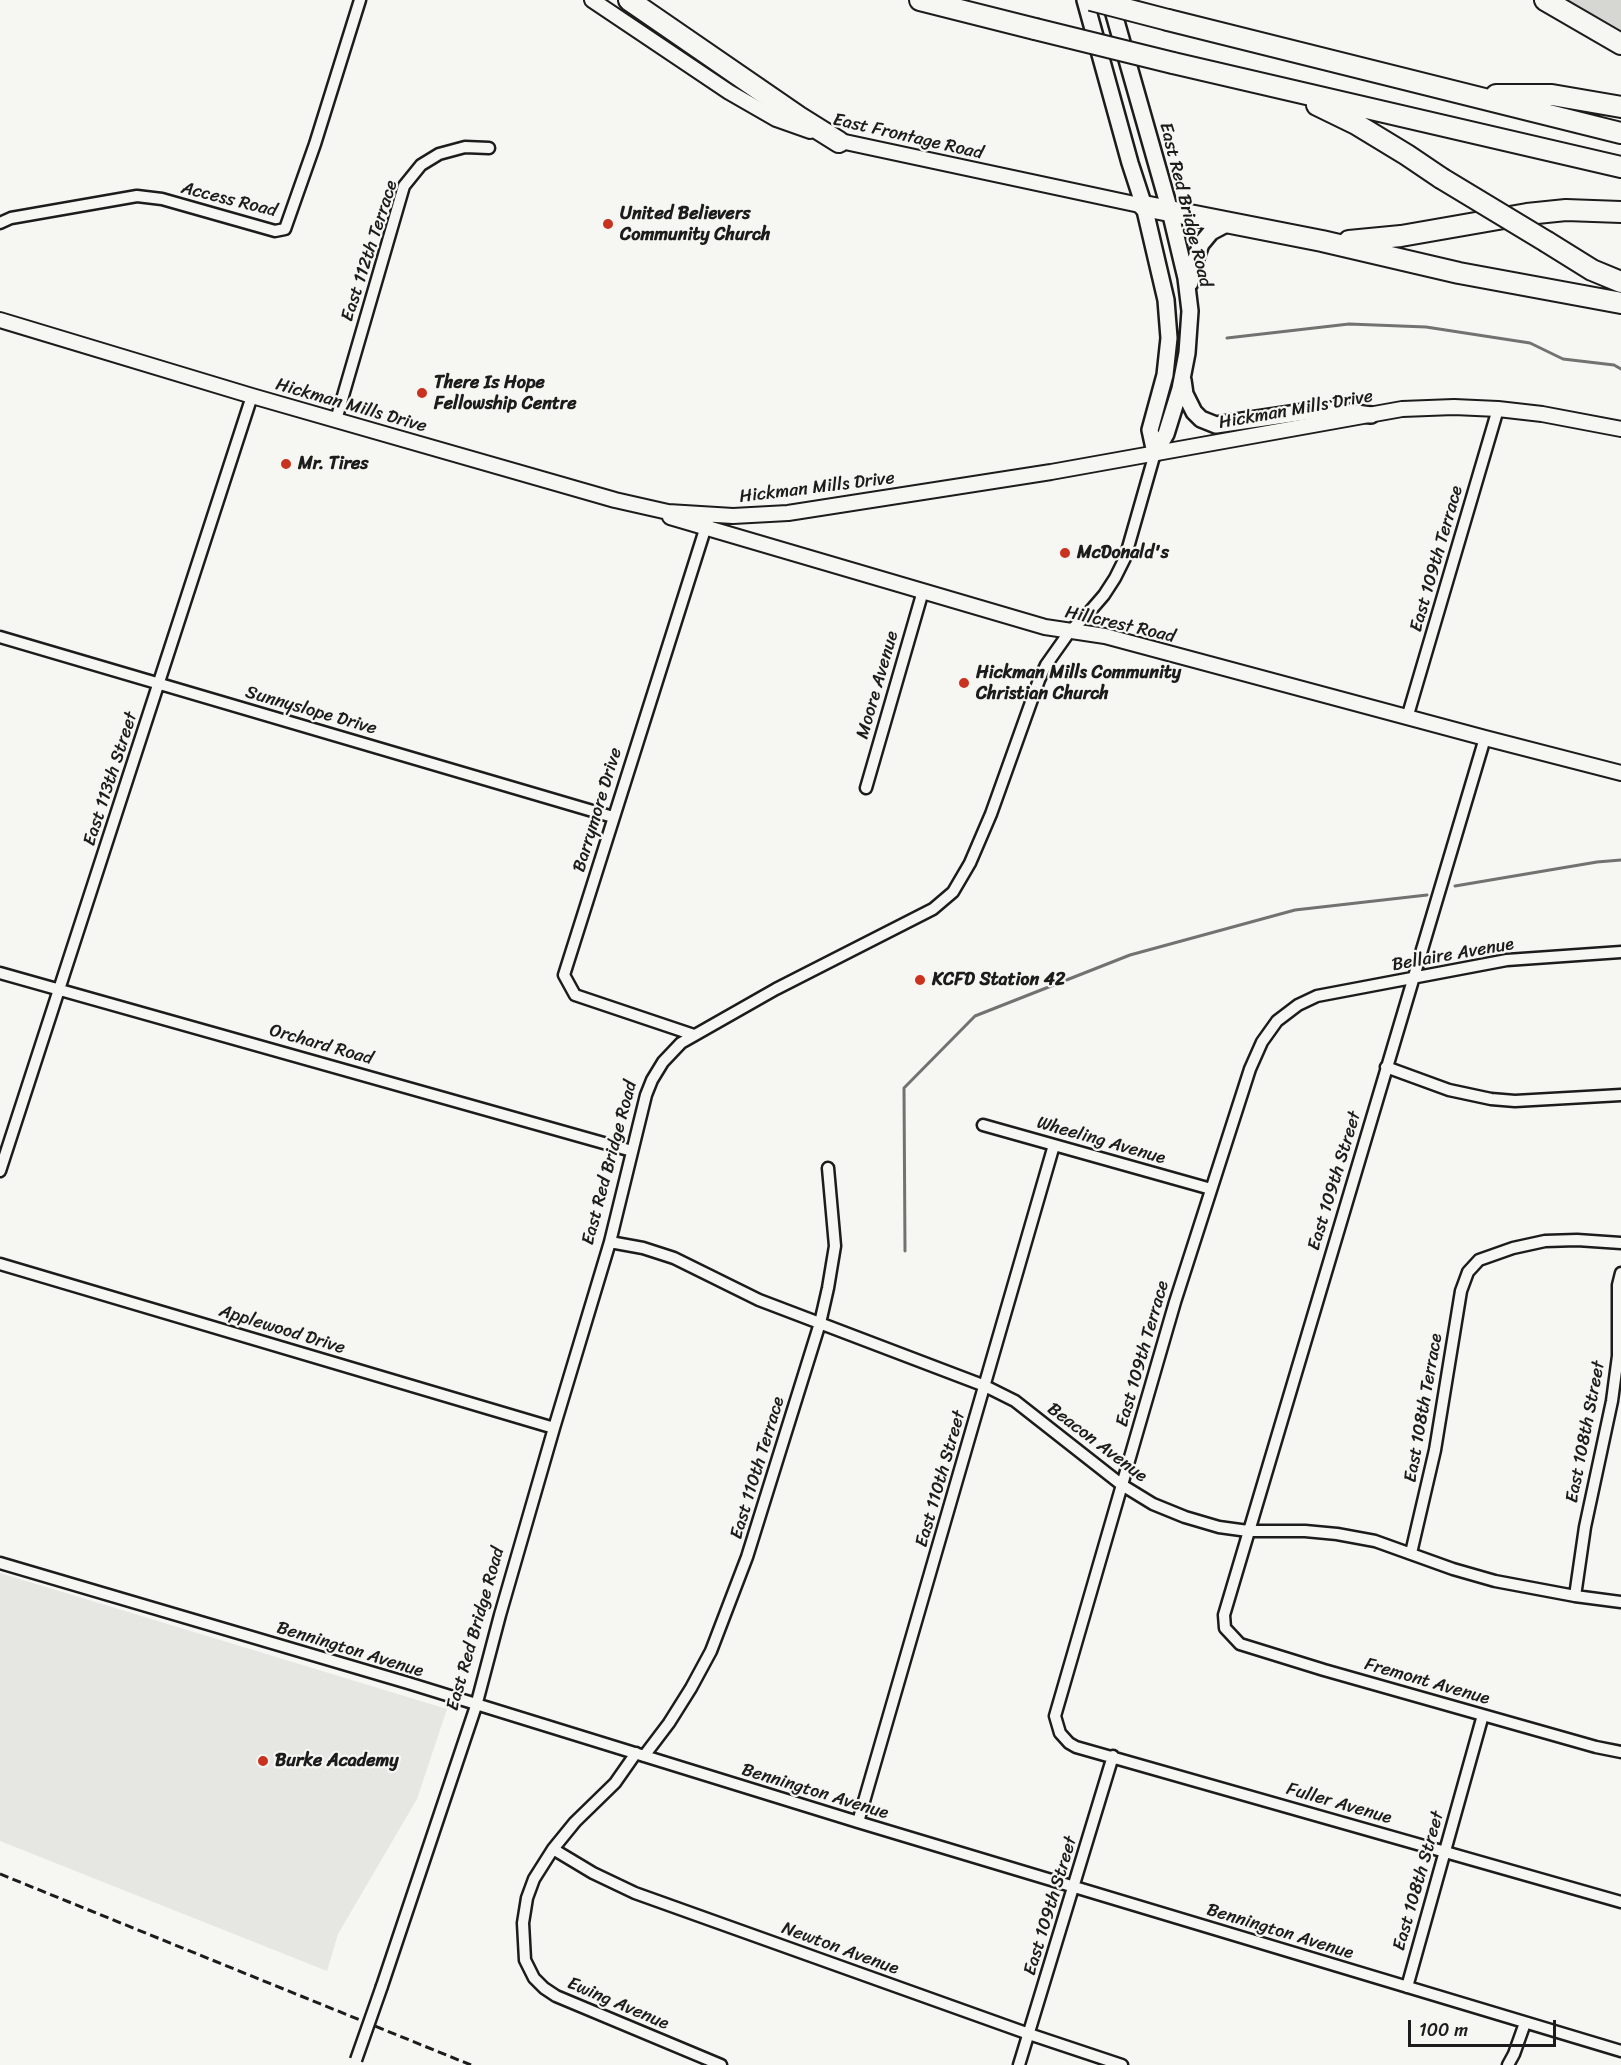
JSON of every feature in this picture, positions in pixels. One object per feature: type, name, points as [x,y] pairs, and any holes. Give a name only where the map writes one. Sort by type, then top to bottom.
[{"type":"highway","points":[[629,0],[839,142]]},
{"type":"highway","points":[[920,0],[1173,63],[1621,167]]},
{"type":"highway","points":[[1091,0],[1621,133]]},
{"type":"highway","points":[[1545,0],[1621,44]]},
{"type":"highway","points":[[1287,90],[1356,124],[1593,270],[1621,282]]},
{"type":"highway","points":[[1464,94],[1552,95],[1621,107]]},
{"type":"highway","points":[[1144,206],[1322,242],[1459,273],[1621,303]]},
{"type":"highway","points":[[1322,242],[1401,236],[1527,214],[1566,210],[1621,212]]},
{"type":"main road","name":"East Red Bridge Road","points":[[1085,0],[1144,206],[1166,300],[1169,338],[1165,375],[1150,430],[1155,453]]},
{"type":"main road","name":"East Red Bridge Road","points":[[1110,0],[1170,212],[1188,292],[1190,311],[1187,353],[1182,377],[1166,434],[1155,453]]},
{"type":"main road","points":[[1188,292],[1201,244],[1211,232],[1228,223]]},
{"type":"main road","points":[[1182,377],[1185,394],[1194,412],[1202,419],[1216,425],[1318,410],[1371,415]]},
{"type":"street","name":"Access Road","points":[[0,223],[11,218],[136,196],[162,199],[275,231],[285,229],[315,144],[360,0]]},
{"type":"street","name":"East Frontage Road","points":[[591,0],[729,92],[776,119],[839,142],[1144,206]]},
{"type":"street","name":"East 112th Terrace","points":[[336,420],[404,186],[421,165],[439,154],[465,147],[489,148]]},
{"type":"street","name":"Hickman Mills Drive","points":[[0,320],[252,396],[615,500],[668,512],[733,516],[788,513],[1051,472],[1402,410],[1443,407],[1498,409],[1542,414],[1621,429]]},
{"type":"street","name":"East 113th Street","points":[[0,1171],[252,396]]},
{"type":"street","name":"East 109th Terrace","points":[[1407,718],[1498,409]]},
{"type":"street","name":"East Red Bridge Road","points":[[355,2062],[476,1706],[554,1428],[610,1242],[651,1080],[663,1062],[681,1043],[776,989],[933,909],[953,892],[970,863],[991,814],[1046,664],[1070,631],[1098,603],[1125,558],[1155,453]]},
{"type":"street","name":"Hillcrest Road","points":[[615,500],[1045,627],[1105,636],[1621,773]]},
{"type":"street","name":"Barrymore Drive","points":[[694,1035],[575,995],[564,975],[709,514]]},
{"type":"street","name":"Moore Avenue","points":[[866,788],[923,591]]},
{"type":"street","name":"Sunnyslope Drive","points":[[0,637],[613,817]]},
{"type":"street","name":"East 109th Street","points":[[1230,1634],[1226,1628],[1224,1616],[1248,1531],[1485,738]]},
{"type":"street","name":"Bellaire Avenue","points":[[1295,1007],[1317,996],[1507,960],[1621,952]]},
{"type":"street","name":"Orchard Road","points":[[0,973],[632,1151]]},
{"type":"street","name":"East 109th Terrace","points":[[1057,1724],[1055,1716],[1175,1302],[1250,1069],[1262,1042],[1277,1021],[1295,1007]]},
{"type":"street","points":[[1386,1067],[1449,1090],[1491,1099],[1515,1101],[1621,1095]]},
{"type":"street","name":"Wheeling Avenue","points":[[982,1125],[1211,1189]]},
{"type":"street","name":"East 110th Street","points":[[858,1822],[1054,1145]]},
{"type":"street","name":"East 110th Terrace","points":[[525,1951],[523,1923],[527,1898],[534,1879],[553,1849],[575,1822],[615,1783],[669,1723],[691,1688],[724,1620],[747,1557],[820,1323],[835,1246],[828,1168]]},
{"type":"street","name":"East 108th Terrace","points":[[1411,1553],[1436,1450],[1461,1291],[1470,1270],[1479,1260],[1513,1248],[1545,1241],[1576,1240],[1621,1243]]},
{"type":"street","name":"Beacon Avenue","points":[[610,1242],[643,1248],[674,1258],[759,1300],[985,1386],[1015,1401],[1122,1485],[1153,1504],[1185,1518],[1219,1527],[1248,1531],[1305,1531],[1375,1541],[1453,1569],[1495,1581],[1621,1602]]},
{"type":"street","name":"Applewood Drive","points":[[0,1264],[554,1428]]},
{"type":"street","name":"East 108th Street","points":[[1575,1596],[1585,1527],[1612,1401],[1618,1356],[1618,1285],[1621,1273]]},
{"type":"street","name":"Bennington Avenue","points":[[0,1563],[408,1683],[476,1706],[858,1822],[1621,2051]]},
{"type":"street","name":"Fremont Avenue","points":[[1230,1634],[1240,1644],[1483,1715],[1621,1752]]},
{"type":"street","name":"East 108th Street","points":[[1407,1987],[1483,1715]]},
{"type":"street","name":"Fuller Avenue","points":[[1057,1724],[1060,1733],[1076,1747],[1621,1902]]},
{"type":"street","name":"East 109th Street","points":[[1019,2065],[1113,1756]]},
{"type":"street","name":"Newton Avenue","points":[[553,1849],[593,1873],[635,1893],[1122,2065]]},
{"type":"street","name":"Ewing Avenue","points":[[525,1951],[525,1960],[534,1978],[556,1996],[721,2065]]},
{"type":"street","points":[[1508,2065],[1525,2023]]},
{"type":"shaded area","points":[[1565,0],[1621,0],[1621,33],[1579,9]]},
{"type":"shaded area","name":"Burke Academy","points":[[0,1573],[447,1709],[417,1799],[338,1934],[327,1971],[0,1841]]},
{"type":"waterway","points":[[1227,338],[1349,324],[1426,327],[1530,343],[1563,359],[1614,365],[1621,369]]},
{"type":"waterway","points":[[1455,886],[1621,860]]},
{"type":"waterway","points":[[905,1251],[904,1088],[975,1016],[1130,955],[1295,910],[1427,895]]},
{"type":"railway","points":[[0,1874],[471,2065]]},
{"type":"place","name":"United Believers Community Church","points":[[608,224]]},
{"type":"place","name":"There Is Hope Fellowship Centre","points":[[422,393]]},
{"type":"place","name":"Mr. Tires","points":[[286,464]]},
{"type":"place","name":"McDonald's","points":[[1065,553]]},
{"type":"place","name":"Hickman Mills Community Christian Church","points":[[964,683]]},
{"type":"place","name":"KCFD Station 42","points":[[920,980]]},
{"type":"place","name":"Burke Academy","points":[[263,1761]]}]
